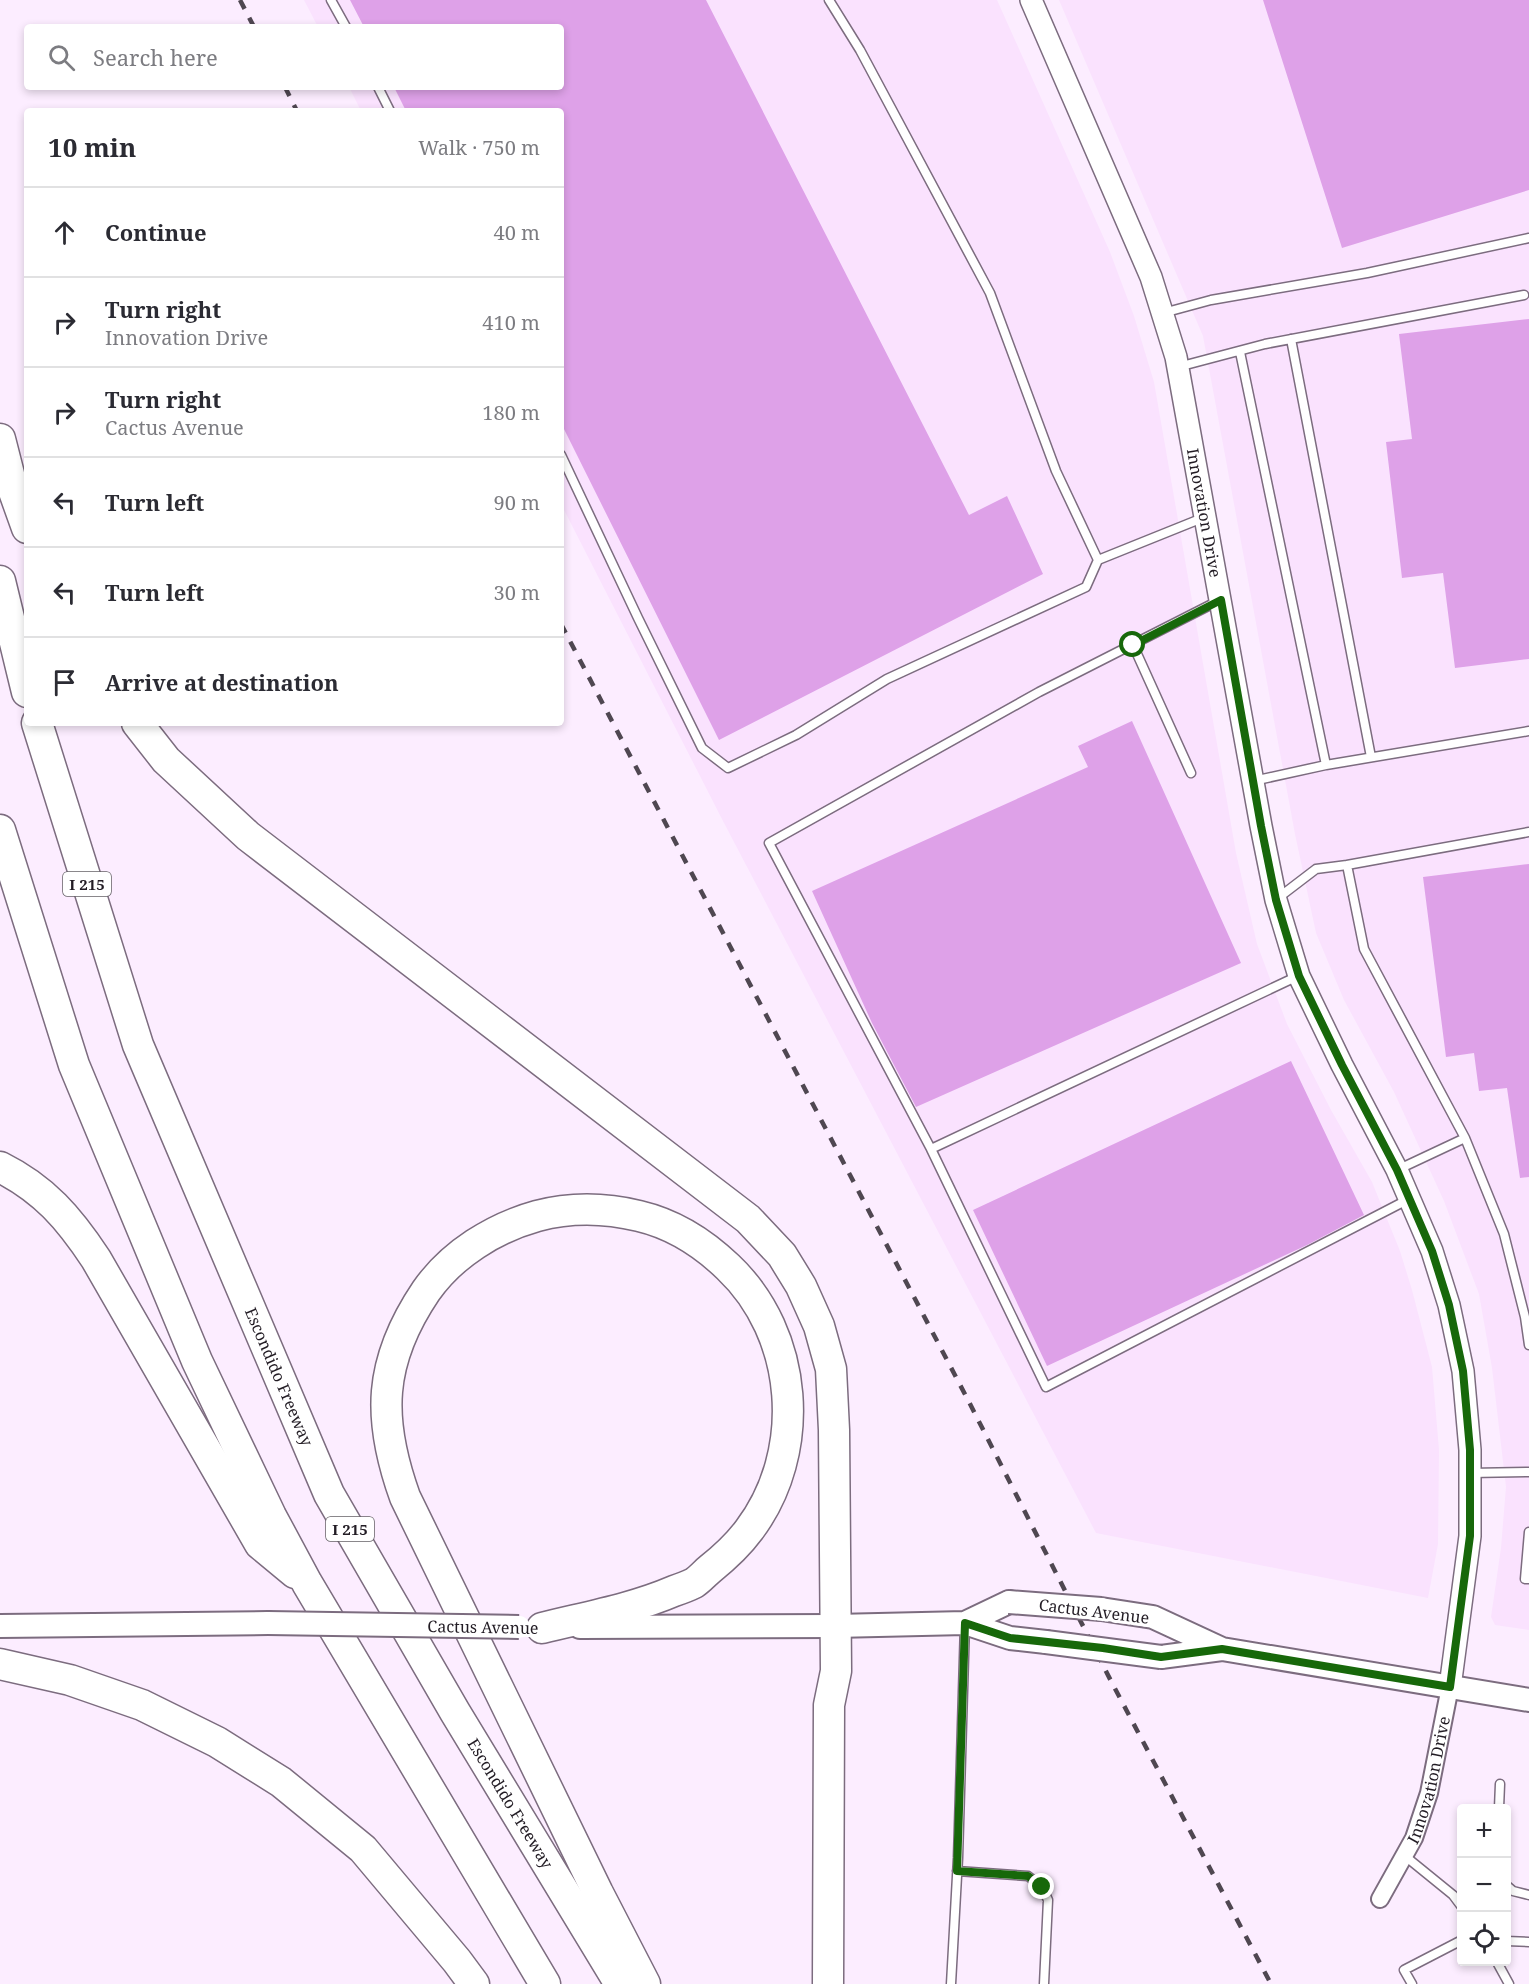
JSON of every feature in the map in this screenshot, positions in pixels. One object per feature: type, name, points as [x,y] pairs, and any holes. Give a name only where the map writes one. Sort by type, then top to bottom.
[{"type":"highway","points":[[0,439],[12,486],[24,520]]},
{"type":"highway","points":[[0,581],[24,680]]},
{"type":"highway","name":"Escondido Freeway","points":[[38,726],[138,1045],[329,1494],[455,1712],[620,1984]]},
{"type":"highway","points":[[139,726],[166,760],[248,836],[748,1219],[782,1255],[801,1286],[819,1326],[831,1369],[834,1430],[836,1671],[829,1705],[828,1984]]},
{"type":"highway","points":[[0,830],[74,1065],[197,1361],[307,1583],[544,1984]]},
{"type":"highway","points":[[0,1167],[19,1176],[40,1191],[79,1233],[260,1544],[307,1583]]},
{"type":"highway","points":[[530,1627],[632,1606],[693,1583],[734,1549],[750,1528],[769,1497],[783,1456],[789,1424],[789,1398],[775,1335],[760,1304],[740,1278],[716,1255],[664,1223],[623,1212],[582,1210],[552,1212],[518,1222],[493,1233],[450,1263],[431,1284],[413,1311],[398,1342],[390,1369],[385,1404],[387,1436],[405,1497],[598,1893],[645,1984]]},
{"type":"highway","points":[[0,1664],[70,1680],[142,1705],[217,1742],[281,1782],[363,1849],[474,1984]]},
{"type":"main road","name":"Cactus Avenue","points":[[965,1623],[1009,1602],[1081,1606],[1153,1617],[1222,1649],[1529,1700]]},
{"type":"main road","name":"Cactus Avenue","points":[[0,1626],[268,1623],[530,1627],[835,1626],[965,1623],[1010,1638],[1161,1657],[1222,1649]]},
{"type":"street","name":"Innovation Drive","points":[[1031,0],[1151,277],[1178,367],[1276,900],[1299,976],[1397,1170],[1432,1251],[1449,1305],[1463,1371],[1470,1450],[1470,1536],[1450,1687],[1429,1793],[1414,1838],[1380,1899]]},
{"type":"lane","points":[[331,0],[344,24]]},
{"type":"lane","points":[[829,0],[860,50],[990,293],[1056,471],[1098,560]]},
{"type":"lane","points":[[380,90],[388,108]]},
{"type":"lane","points":[[1162,313],[1211,300],[1367,273],[1529,238]]},
{"type":"lane","points":[[1178,367],[1265,344],[1524,295]]},
{"type":"lane","points":[[1291,339],[1371,757]]},
{"type":"lane","points":[[1240,352],[1326,765]]},
{"type":"lane","points":[[564,461],[702,748],[728,768],[796,735],[887,679],[1086,587],[1098,560],[1206,517]]},
{"type":"lane","points":[[1221,600],[1039,692],[769,843],[931,1149],[1046,1387],[1409,1198]]},
{"type":"lane","points":[[1133,645],[1191,773]]},
{"type":"lane","points":[[1253,781],[1326,765],[1529,731]]},
{"type":"lane","points":[[1276,900],[1316,869],[1529,832]]},
{"type":"lane","points":[[1347,865],[1364,949],[1465,1138],[1504,1234],[1525,1317],[1529,1345]]},
{"type":"lane","points":[[931,1149],[1299,976]]},
{"type":"lane","points":[[1397,1170],[1465,1138]]},
{"type":"lane","points":[[1470,1473],[1529,1472]]},
{"type":"lane","points":[[1529,1532],[1525,1579],[1529,1579]]},
{"type":"lane","points":[[951,1984],[965,1623]]},
{"type":"lane","points":[[1499,1804],[1500,1784]]},
{"type":"lane","points":[[1405,1856],[1454,1895],[1457,1900]]},
{"type":"lane","points":[[957,1871],[1028,1876],[1042,1887],[1048,1900],[1044,1984]]},
{"type":"lane","points":[[1511,1890],[1529,1895]]},
{"type":"lane","points":[[1511,1941],[1529,1942]]},
{"type":"lane","points":[[1412,1984],[1404,1970],[1457,1942]]},
{"type":"lane","points":[[1499,1966],[1509,1984]]},
{"type":"shaded area","points":[[304,0],[997,0],[1110,252],[1134,316],[1154,382],[1236,853],[1257,944],[1287,1024],[1331,1110],[1372,1182],[1400,1251],[1412,1290],[1432,1367],[1439,1450],[1438,1544],[1428,1598],[1096,1533],[723,821],[564,510],[564,108],[360,108],[350,90],[564,90],[564,24],[316,24]]},
{"type":"shaded area","points":[[1059,0],[1529,0],[1529,1630],[1495,1625],[1491,1617],[1501,1548],[1506,1487],[1492,1368],[1479,1294],[1444,1201],[1394,1092],[1344,1000],[1316,933],[1295,834],[1203,336]]},
{"type":"building","points":[[350,0],[706,0],[969,515],[1007,496],[1043,574],[719,740],[564,429],[564,108],[404,108],[396,90],[564,90],[564,24],[362,24]]},
{"type":"building","points":[[1263,0],[1529,0],[1529,190],[1342,248]]},
{"type":"building","points":[[1529,319],[1529,659],[1455,668],[1443,573],[1402,578],[1386,442],[1412,439],[1399,334]]},
{"type":"building","points":[[1132,721],[1241,963],[916,1107],[872,1023],[812,891],[1088,767],[1078,746]]},
{"type":"building","points":[[1529,864],[1529,1177],[1520,1178],[1507,1088],[1479,1091],[1474,1053],[1446,1057],[1423,877]]},
{"type":"building","points":[[1291,1061],[1364,1215],[1307,1245],[1047,1366],[973,1210]]},
{"type":"railway","points":[[240,0],[252,24]]},
{"type":"railway","points":[[286,90],[296,108]]},
{"type":"railway","points":[[564,630],[1271,1984]]},
{"type":"route","points":[[1042,1887],[1028,1876],[957,1871],[965,1623],[1010,1638],[1161,1657],[1222,1649],[1450,1687],[1470,1536],[1470,1450],[1463,1371],[1449,1305],[1432,1251],[1397,1170],[1299,976],[1276,900],[1221,600],[1133,645]]}]
